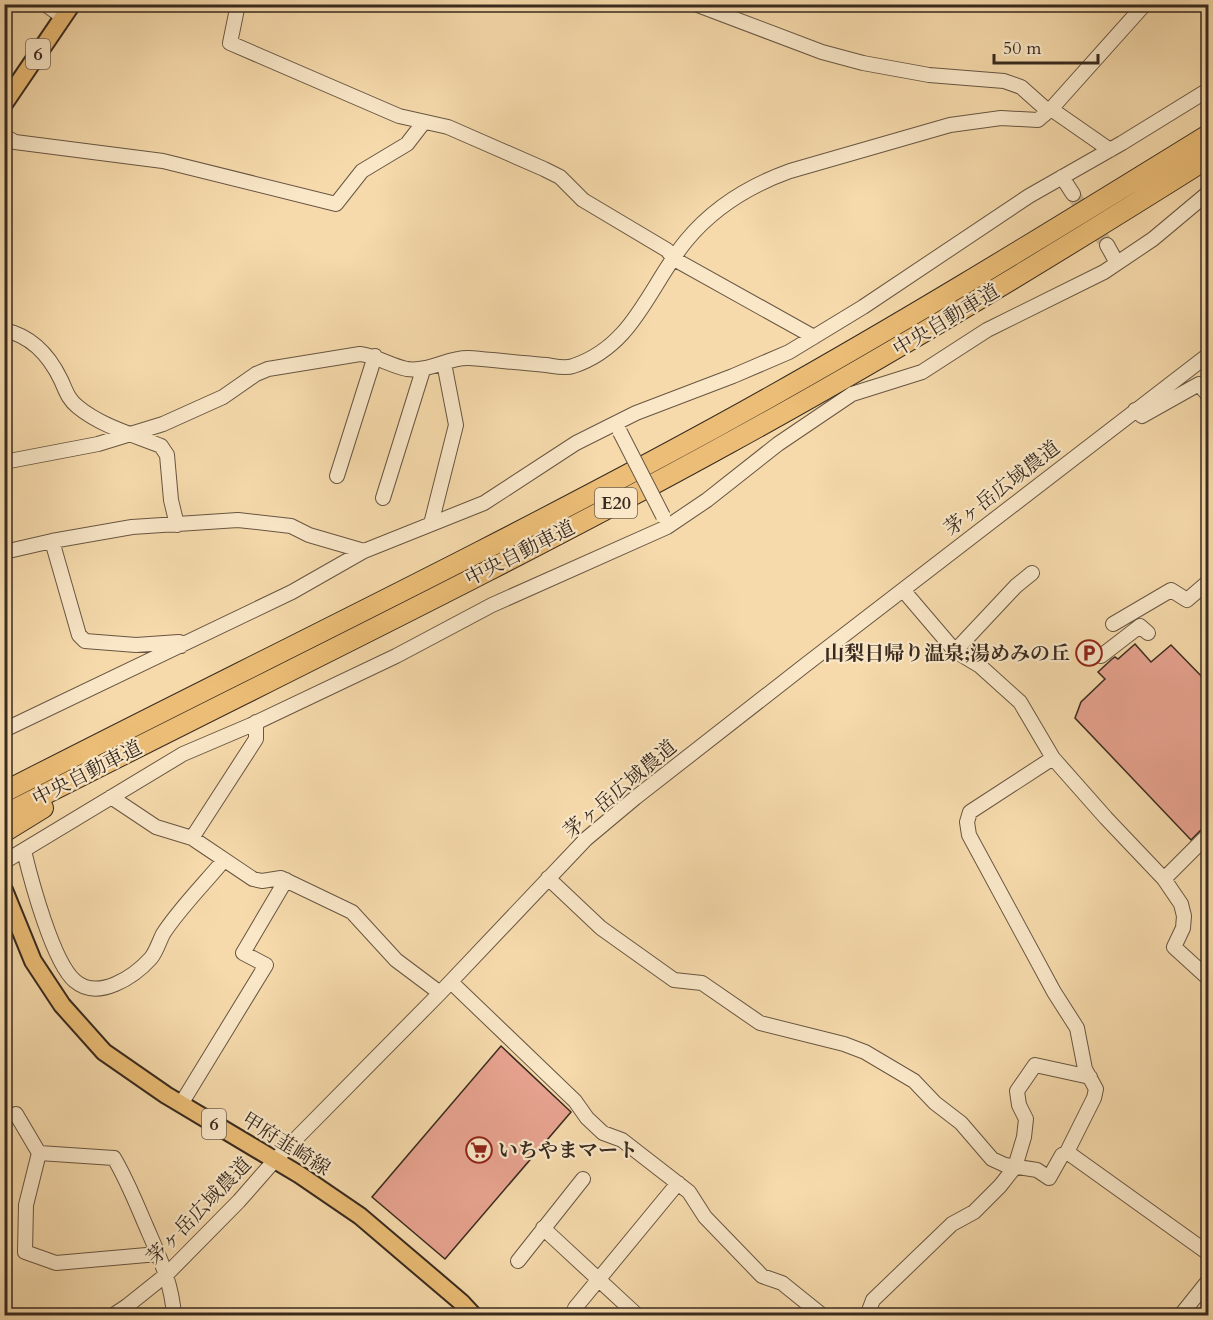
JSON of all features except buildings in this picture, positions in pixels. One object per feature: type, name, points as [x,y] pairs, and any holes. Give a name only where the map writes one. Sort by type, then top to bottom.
[{"type":"highway","name":"中央自動車道","points":[[4,792],[586,497],[717,426],[884,333],[1209,135]]},
{"type":"highway","name":"中央自動車道","points":[[4,815],[192,718],[400,615],[727,444],[893,352],[1209,158]]},
{"type":"highway","points":[[4,832],[192,718]]},
{"type":"highway","points":[[4,783],[116,735]]},
{"type":"main road","name":"6","points":[[4,104],[68,11]]},
{"type":"main road","name":"甲府韮崎線","points":[[4,890],[33,961],[62,1005],[104,1052],[132,1073],[275,1160],[360,1216],[461,1302],[474,1316]]},
{"type":"street","points":[[45,4],[68,11]]},
{"type":"street","points":[[238,4],[230,43],[399,116],[448,127],[560,177],[583,200],[667,250],[674,259],[814,337]]},
{"type":"street","points":[[695,4],[822,52],[863,63],[929,75],[1004,81],[1021,87],[1049,110],[1110,150]]},
{"type":"street","points":[[4,462],[98,444],[163,424],[223,397],[256,374],[268,369],[360,354],[375,356],[406,369],[423,370],[465,358],[571,368],[602,353],[622,335],[684,243],[702,223],[745,192],[767,180],[950,125],[1001,118],[1038,120],[1133,10],[1145,4]]},
{"type":"street","points":[[4,730],[292,592],[364,551],[484,503],[576,443],[618,428],[636,413],[789,352],[863,307],[1029,196],[1209,90]]},
{"type":"street","points":[[4,136],[15,142],[163,161],[336,204],[362,171],[408,144],[424,122]]},
{"type":"street","points":[[1062,177],[1073,194]]},
{"type":"street","points":[[4,862],[183,754],[396,656],[492,605],[707,500],[778,444],[852,394],[922,372],[987,330],[1104,272],[1153,239],[1209,193]]},
{"type":"street","points":[[1107,245],[1117,263]]},
{"type":"street","points":[[4,330],[15,332],[41,348],[52,364],[67,396],[78,407],[95,418],[162,446],[167,455],[171,500],[177,525]]},
{"type":"street","name":"茅ヶ岳広域農道","points":[[112,1316],[167,1274],[239,1201],[275,1160],[451,982],[586,839],[635,798],[1209,355]]},
{"type":"street","points":[[337,476],[375,356]]},
{"type":"street","points":[[431,524],[456,425],[444,363]]},
{"type":"street","points":[[383,498],[423,370]]},
{"type":"street","points":[[1135,410],[1142,416],[1199,384],[1209,395]]},
{"type":"street","points":[[618,428],[665,522]]},
{"type":"street","points":[[4,552],[132,527],[238,520],[291,526],[309,535],[364,551]]},
{"type":"street","points":[[52,541],[79,635],[85,641],[136,645],[179,642],[181,646]]},
{"type":"street","points":[[955,651],[1016,586],[1032,573]]},
{"type":"street","points":[[1113,624],[1171,590],[1187,600],[1209,582]]},
{"type":"street","points":[[903,590],[955,651],[981,666],[1020,702],[1053,758],[1164,879],[1181,904],[1184,916],[1183,928],[1174,947],[1209,978]]},
{"type":"street","points":[[1089,653],[1101,656],[1140,626],[1148,633]]},
{"type":"street","points":[[192,838],[256,739],[256,722]]},
{"type":"street","points":[[548,878],[601,928],[674,980],[702,983],[760,1023],[844,1044],[865,1052],[914,1082],[935,1103],[961,1123],[992,1160],[1005,1165],[1037,1170],[1049,1178],[1062,1155],[1067,1152],[1094,1098],[1096,1089],[1085,1069],[1077,1028],[1012,916],[969,835],[967,822],[970,812],[1053,758]]},
{"type":"street","points":[[111,797],[156,826],[192,838],[254,879],[262,881],[281,878],[352,912],[396,960],[440,993]]},
{"type":"street","points":[[1164,879],[1209,835]]},
{"type":"street","points":[[24,850],[34,892],[63,965],[74,981],[86,988],[100,989],[133,973],[152,958],[164,934],[224,860]]},
{"type":"street","points":[[181,1104],[266,965],[243,953],[286,880]]},
{"type":"street","points":[[48,984],[69,974]]},
{"type":"street","points":[[451,982],[575,1101],[587,1118],[603,1133],[622,1140],[689,1192],[705,1217],[762,1276],[783,1283],[824,1316]]},
{"type":"street","points":[[867,1316],[873,1300],[952,1224],[974,1212],[1015,1167],[1024,1137],[1026,1119],[1019,1105],[1017,1091],[1035,1065],[1090,1077]]},
{"type":"street","points":[[16,1114],[39,1153],[26,1205],[25,1252],[56,1263],[158,1254]]},
{"type":"street","points":[[1067,1152],[1209,1253]]},
{"type":"street","points":[[39,1153],[114,1158],[167,1274],[173,1295],[174,1316]]},
{"type":"street","points":[[518,1261],[583,1179]]},
{"type":"street","points":[[575,1308],[678,1183]]},
{"type":"street","points":[[543,1228],[638,1316]]},
{"type":"street","points":[[1180,1316],[1209,1281]]},
{"type":"tunnel","points":[[1073,194],[1107,245]]},
{"type":"place","name":"山梨日帰り温泉;湯めみの丘","points":[[1089,653]]},
{"type":"place","name":"いちやまマート","points":[[479,1150]]}]
